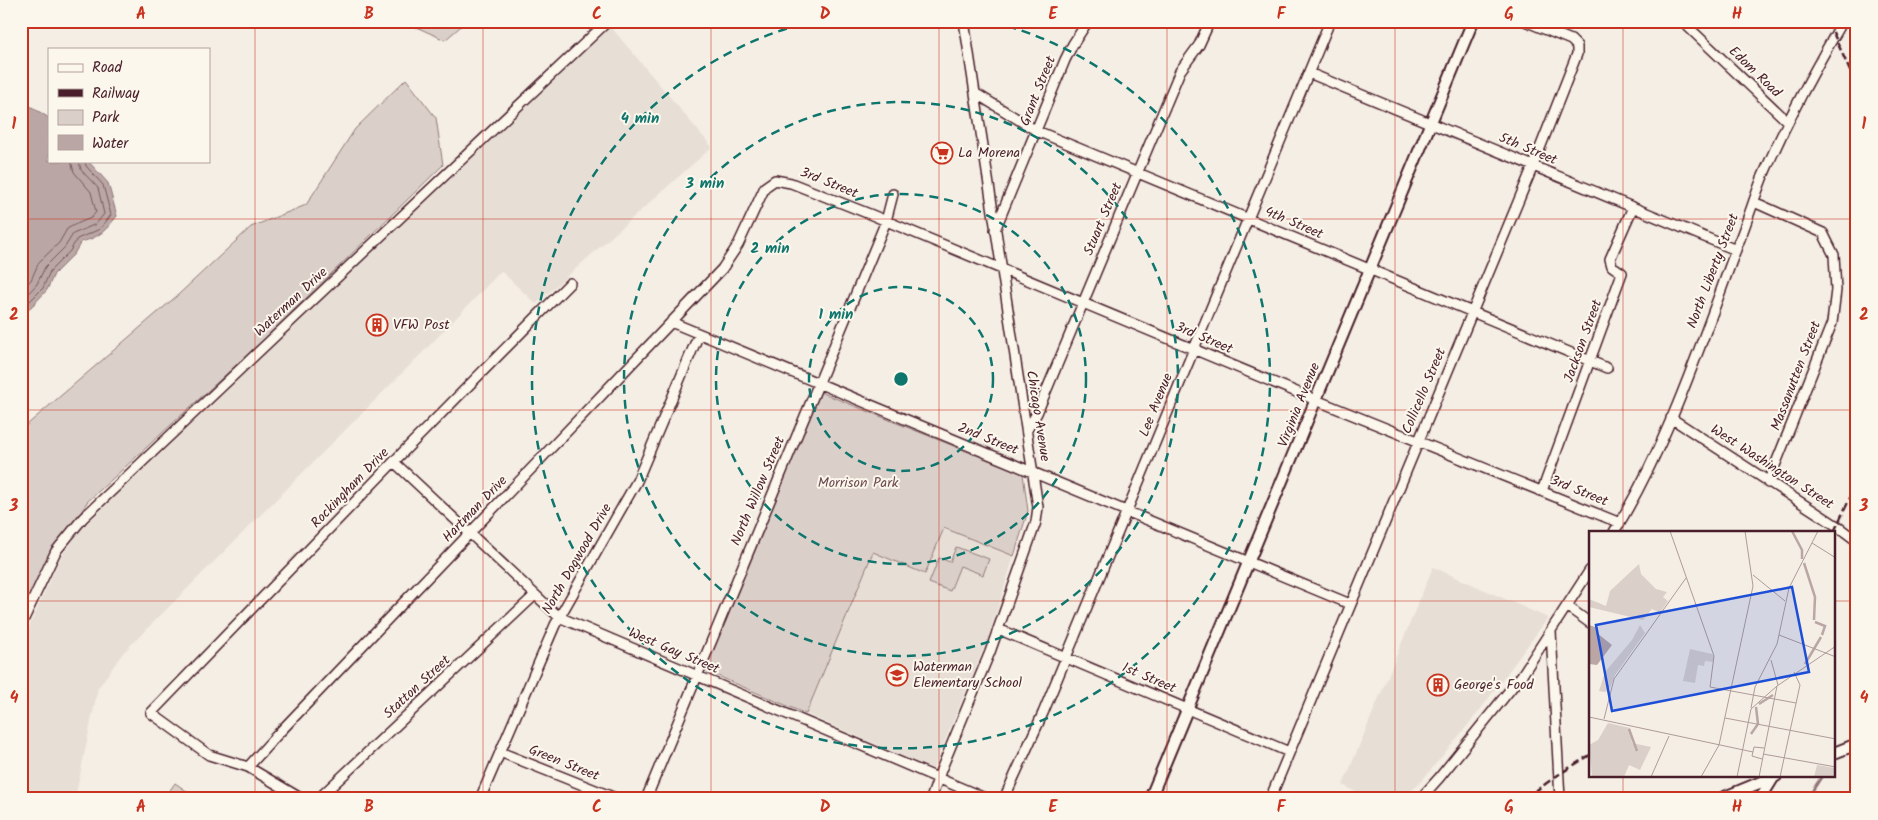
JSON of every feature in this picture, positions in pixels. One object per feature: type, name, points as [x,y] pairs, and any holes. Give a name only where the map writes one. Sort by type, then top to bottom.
[{"type":"main road","name":"Virginia Avenue","points":[[1150,799],[1473,21]]},
{"type":"main road","points":[[1836,753],[1856,748]]},
{"type":"main road","points":[[1720,799],[1741,795],[1773,778]]},
{"type":"main road","points":[[1760,799],[1774,778]]},
{"type":"street","name":"Waterman Drive","points":[[21,625],[56,551],[83,518],[608,21]]},
{"type":"street","name":"Chicago Avenue","points":[[931,799],[998,629],[1037,518],[1038,499],[964,21]]},
{"type":"street","name":"Grant Street","points":[[995,230],[1068,54],[1088,21]]},
{"type":"street","name":"Stuart Street","points":[[1027,430],[1037,414],[1180,71],[1199,45],[1210,21]]},
{"type":"street","name":"Lee Avenue","points":[[1004,799],[1043,713],[1330,21]]},
{"type":"street","name":"Collicello Street","points":[[1270,799],[1577,54],[1577,46],[1571,40],[1525,21]]},
{"type":"street","name":"Edom Road","points":[[1682,21],[1788,122]]},
{"type":"street","name":"North Liberty Street","points":[[1615,531],[1634,498],[1671,418],[1709,324],[1754,202],[1788,122],[1826,48],[1843,21]]},
{"type":"street","name":"5th Street","points":[[1309,73],[1736,250]]},
{"type":"street","name":"4th Street","points":[[975,94],[1037,131],[1608,368]]},
{"type":"street","name":"3rd Street","points":[[722,269],[738,245],[765,187],[772,181],[777,180],[791,183],[1418,442],[1620,523]]},
{"type":"street","name":"North Willow Street","points":[[646,799],[886,222],[894,194]]},
{"type":"street","name":"Massanutten Street","points":[[1754,202],[1823,233],[1834,255],[1836,290],[1832,322],[1768,483]]},
{"type":"street","name":"Jackson Street","points":[[1542,491],[1622,273],[1612,266],[1610,259],[1633,207]]},
{"type":"street","name":"Hartman Drive","points":[[248,767],[722,269]]},
{"type":"street","name":"Rockingham Drive","points":[[248,767],[209,755],[151,713],[570,283]]},
{"type":"street","name":"2nd Street","points":[[671,322],[1350,604]]},
{"type":"street","name":"North Dogwood Drive","points":[[480,799],[559,617],[642,472],[699,334]]},
{"type":"street","name":"West Washington Street","points":[[1671,418],[1768,483],[1838,526],[1857,541]]},
{"type":"street","name":"West Gay Street","points":[[394,462],[559,617],[986,799]]},
{"type":"street","points":[[1420,799],[1522,675],[1568,607],[1589,572]]},
{"type":"street","name":"Statton Street","points":[[318,799],[535,595]]},
{"type":"street","points":[[1568,607],[1589,621]]},
{"type":"street","name":"1st Street","points":[[998,629],[1289,752]]},
{"type":"street","points":[[1552,631],[1560,799]]},
{"type":"street","name":"Green Street","points":[[500,752],[618,799]]},
{"type":"street","points":[[248,767],[302,799]]},
{"type":"shaded area","points":[[610,26],[712,147],[536,304],[501,271],[432,343],[123,653],[98,688],[75,799],[21,799],[21,645],[60,558],[81,529]]},
{"type":"shaded area","name":"Waterman Elementary School","points":[[944,527],[1014,556],[989,636],[933,769],[806,714],[873,552]]},
{"type":"shaded area","points":[[1433,567],[1548,618],[1477,714],[1419,784],[1402,799],[1368,799],[1343,785]]},
{"type":"green space","points":[[403,21],[467,21],[445,40]]},
{"type":"green space","points":[[406,79],[436,118],[443,165],[259,344],[87,502],[21,612],[21,430],[178,295],[251,227],[306,205],[355,129]]},
{"type":"green space","name":"Morrison Park","points":[[820,392],[1023,474],[1028,511],[1014,556],[944,528],[925,574],[873,552],[806,714],[704,670]]},
{"type":"green space","points":[[956,547],[989,559],[983,575],[960,566],[950,591],[929,583],[939,558],[950,562]]},
{"type":"green space","points":[[175,783],[188,792],[183,799],[168,799],[166,796]]},
{"type":"water","points":[[21,100],[48,117],[48,162],[89,162],[108,183],[117,216],[102,233],[81,242],[74,254],[54,274],[47,290],[21,318]]},
{"type":"waterway","points":[[1807,799],[1821,778]]},
{"type":"railway","points":[[1828,21],[1857,87]]},
{"type":"railway","points":[[1834,531],[1857,483]]},
{"type":"railway","points":[[1524,799],[1589,756]]},
{"type":"place","name":"La Morena","points":[[942,153]]},
{"type":"place","name":"VFW Post","points":[[377,325]]},
{"type":"place","name":"Waterman Elementary School","points":[[897,675]]},
{"type":"place","name":"George's Food","points":[[1438,685]]}]
